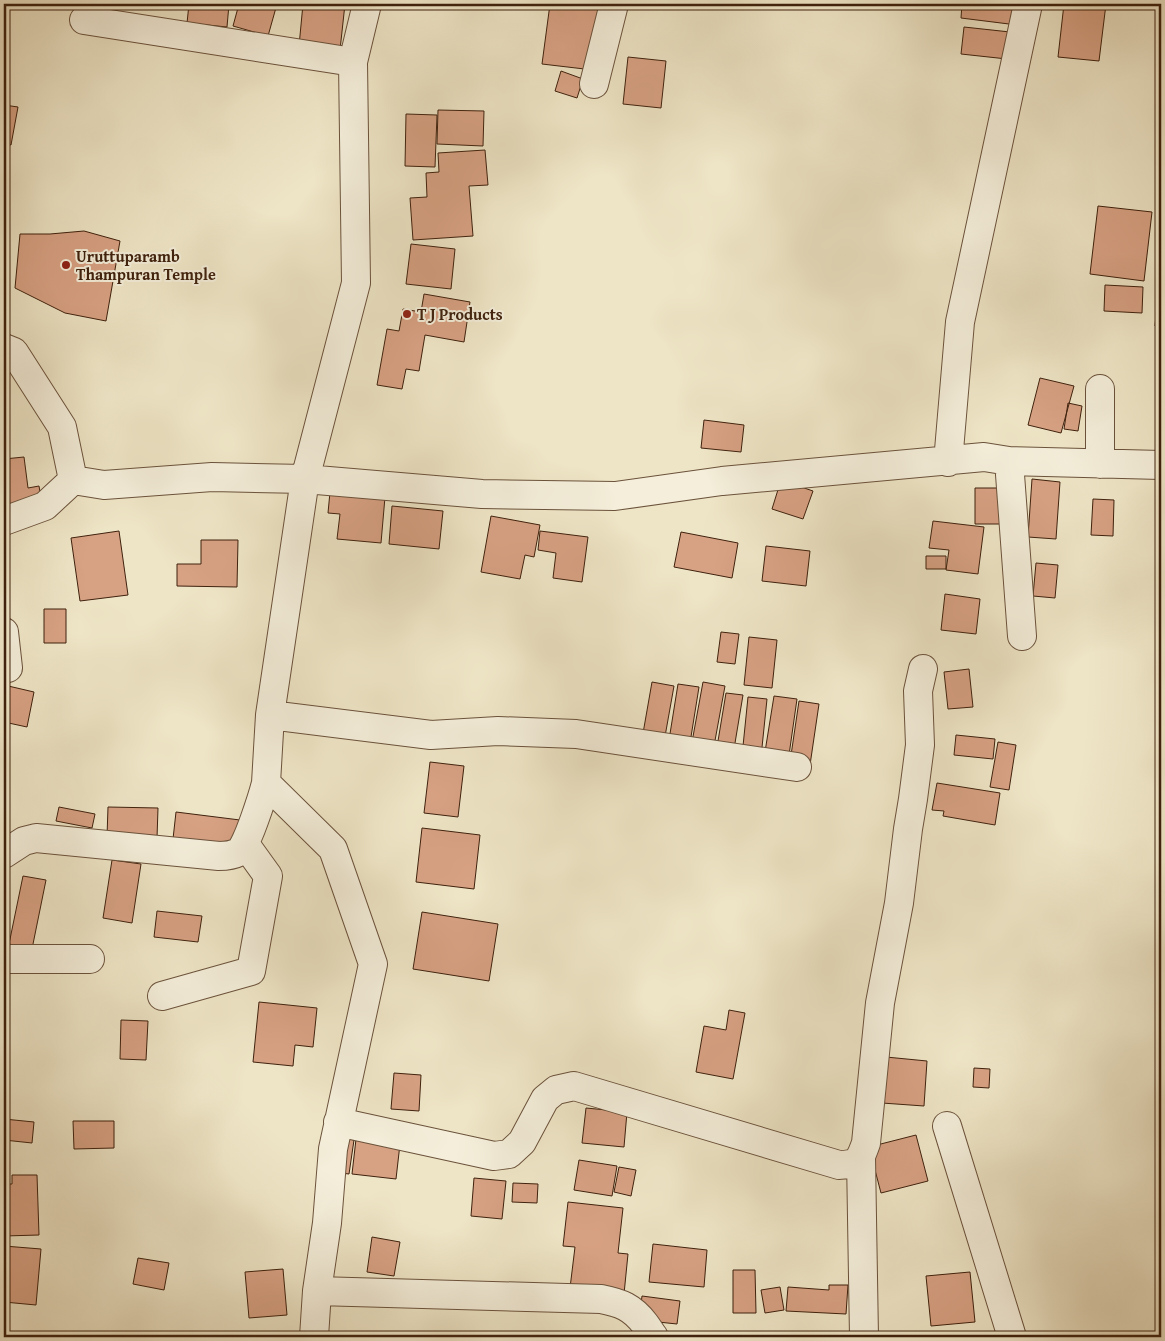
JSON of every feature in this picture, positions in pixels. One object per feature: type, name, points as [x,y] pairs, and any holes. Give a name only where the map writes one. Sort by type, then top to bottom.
[{"type":"street","points":[[4,854],[24,841],[36,838],[219,856],[239,852],[245,844],[262,800],[266,783],[270,715],[304,479],[356,283],[353,62],[367,4]]},
{"type":"street","points":[[594,84],[614,4]]},
{"type":"street","points":[[948,462],[960,322],[1028,4]]},
{"type":"street","points":[[84,20],[353,62]]},
{"type":"street","points":[[4,348],[14,352],[62,427],[73,480]]},
{"type":"street","points":[[1100,389],[1100,464]]},
{"type":"street","points":[[73,480],[104,485],[212,477],[304,479],[482,494],[615,496],[722,481],[984,458],[1009,461],[1161,466]]},
{"type":"street","points":[[1009,461],[1022,636]]},
{"type":"street","points":[[4,521],[45,506],[73,480]]},
{"type":"street","points":[[4,632],[8,668]]},
{"type":"street","points":[[864,1337],[861,1158],[866,1143],[880,1003],[899,903],[920,745],[918,691],[923,669]]},
{"type":"street","points":[[270,715],[431,735],[498,731],[576,734],[796,767]]},
{"type":"street","points":[[266,783],[333,850],[373,964],[333,1150],[314,1337]]},
{"type":"street","points":[[162,996],[250,971],[268,876],[245,844]]},
{"type":"street","points":[[4,959],[90,959]]},
{"type":"street","points":[[338,1122],[494,1156],[509,1154],[522,1142],[544,1099],[556,1090],[574,1086],[839,1165],[851,1165],[861,1158]]},
{"type":"street","points":[[947,1126],[1012,1337]]},
{"type":"street","points":[[318,1291],[600,1299],[620,1303],[632,1310],[654,1337]]},
{"type":"building","points":[[127,4],[155,4],[154,9]]},
{"type":"building","points":[[189,4],[229,4],[227,27],[187,23]]},
{"type":"building","points":[[239,4],[277,4],[268,36],[233,26]]},
{"type":"building","points":[[303,4],[345,4],[340,50],[299,46]]},
{"type":"building","points":[[550,4],[601,4],[593,70],[542,64]]},
{"type":"building","points":[[962,4],[1036,4],[1033,27],[961,18]]},
{"type":"building","points":[[1064,4],[1106,4],[1099,61],[1058,57]]},
{"type":"building","points":[[964,27],[1010,32],[1007,59],[961,54]]},
{"type":"building","points":[[628,57],[666,61],[661,108],[623,104]]},
{"type":"building","points":[[561,71],[583,79],[577,98],[555,91]]},
{"type":"building","points":[[4,105],[18,107],[11,145],[4,143]]},
{"type":"building","points":[[438,110],[484,111],[483,146],[437,144]]},
{"type":"building","points":[[406,114],[437,115],[435,167],[405,166]]},
{"type":"building","points":[[485,150],[488,185],[469,186],[473,236],[413,240],[410,198],[427,197],[426,173],[439,172],[438,153]]},
{"type":"building","points":[[1098,206],[1152,212],[1144,281],[1090,274]]},
{"type":"building","name":"Uruttuparamb Thampuran Temple","points":[[84,231],[120,241],[106,321],[65,313],[15,288],[20,234]]},
{"type":"building","points":[[411,244],[455,249],[451,289],[406,284]]},
{"type":"building","points":[[1161,259],[1161,327],[1155,326]]},
{"type":"building","points":[[1105,285],[1143,287],[1142,313],[1104,311]]},
{"type":"building","points":[[424,294],[470,302],[464,342],[425,335],[419,371],[406,369],[402,389],[377,385],[387,329],[399,331],[403,309],[421,312]]},
{"type":"building","points":[[1040,378],[1074,386],[1061,433],[1028,425]]},
{"type":"building","points":[[1068,403],[1082,406],[1078,431],[1064,429]]},
{"type":"building","points":[[704,420],[744,425],[741,452],[701,448]]},
{"type":"building","points":[[24,457],[28,488],[39,486],[43,510],[4,516],[4,459]]},
{"type":"building","points":[[1032,479],[1060,482],[1056,539],[1028,537]]},
{"type":"building","points":[[781,480],[813,491],[803,519],[772,509]]},
{"type":"building","points":[[975,488],[1007,488],[1007,524],[975,524]]},
{"type":"building","points":[[330,492],[385,497],[381,543],[337,539],[340,514],[328,513]]},
{"type":"building","points":[[1093,499],[1114,500],[1113,536],[1091,535]]},
{"type":"building","points":[[392,506],[443,511],[439,549],[389,544]]},
{"type":"building","points":[[491,516],[540,525],[534,557],[525,555],[520,579],[481,572]]},
{"type":"building","points":[[933,521],[984,527],[978,574],[946,570],[949,550],[929,548]]},
{"type":"building","points":[[119,531],[128,595],[80,601],[71,538]]},
{"type":"building","points":[[540,531],[588,537],[582,582],[553,578],[556,553],[538,550]]},
{"type":"building","points":[[681,532],[738,543],[732,578],[674,567]]},
{"type":"building","points":[[201,540],[238,540],[237,587],[177,586],[177,564],[201,564]]},
{"type":"building","points":[[766,546],[810,551],[806,586],[762,581]]},
{"type":"building","points":[[926,556],[946,556],[946,569],[926,569]]},
{"type":"building","points":[[1036,563],[1058,565],[1055,598],[1033,596]]},
{"type":"building","points":[[945,594],[980,599],[976,634],[941,630]]},
{"type":"building","points":[[44,609],[66,609],[66,643],[44,643]]},
{"type":"building","points":[[721,632],[739,634],[735,664],[717,662]]},
{"type":"building","points":[[749,637],[777,640],[772,688],[744,685]]},
{"type":"building","points":[[969,669],[973,707],[948,709],[944,672]]},
{"type":"building","points":[[652,682],[674,686],[664,742],[642,739]]},
{"type":"building","points":[[703,682],[725,686],[714,746],[692,742]]},
{"type":"building","points":[[678,684],[699,687],[690,743],[669,740]]},
{"type":"building","points":[[4,685],[34,692],[27,727],[4,722]]},
{"type":"building","points":[[726,693],[743,695],[734,749],[717,747]]},
{"type":"building","points":[[774,696],[797,699],[788,762],[764,758]]},
{"type":"building","points":[[748,697],[767,699],[761,757],[742,756]]},
{"type":"building","points":[[799,701],[819,704],[810,765],[790,762]]},
{"type":"building","points":[[956,735],[995,739],[993,759],[954,755]]},
{"type":"building","points":[[998,742],[1016,745],[1009,790],[990,787]]},
{"type":"building","points":[[430,762],[464,766],[458,817],[424,813]]},
{"type":"building","points":[[937,783],[1000,793],[995,825],[943,816],[944,811],[932,810]]},
{"type":"building","points":[[59,807],[95,814],[92,828],[56,821]]},
{"type":"building","points":[[108,807],[158,808],[157,838],[107,837]]},
{"type":"building","points":[[176,812],[240,820],[237,846],[173,839]]},
{"type":"building","points":[[422,828],[480,835],[474,889],[416,882]]},
{"type":"building","points":[[112,860],[141,864],[132,923],[103,918]]},
{"type":"building","points":[[23,876],[46,880],[32,949],[9,944]]},
{"type":"building","points":[[157,911],[202,916],[198,942],[154,937]]},
{"type":"building","points":[[422,912],[498,924],[489,981],[413,969]]},
{"type":"building","points":[[259,1002],[317,1008],[313,1047],[295,1045],[293,1066],[253,1062]]},
{"type":"building","points":[[729,1010],[745,1013],[733,1079],[696,1072],[704,1026],[726,1030]]},
{"type":"building","points":[[121,1020],[148,1021],[146,1060],[120,1059]]},
{"type":"building","points":[[886,1057],[927,1061],[924,1106],[882,1103]]},
{"type":"building","points":[[974,1068],[990,1069],[989,1088],[973,1087]]},
{"type":"building","points":[[394,1073],[421,1075],[419,1111],[391,1109]]},
{"type":"building","points":[[586,1108],[627,1112],[624,1147],[582,1143]]},
{"type":"building","points":[[4,1119],[34,1122],[32,1143],[4,1140]]},
{"type":"building","points":[[73,1121],[114,1121],[114,1148],[74,1149]]},
{"type":"building","points":[[916,1135],[928,1181],[881,1193],[869,1147]]},
{"type":"building","points":[[339,1137],[354,1140],[349,1174],[333,1172]]},
{"type":"building","points":[[356,1139],[400,1144],[396,1179],[352,1174]]},
{"type":"building","points":[[579,1160],[617,1166],[612,1196],[574,1190]]},
{"type":"building","points":[[619,1167],[636,1170],[631,1196],[614,1192]]},
{"type":"building","points":[[12,1175],[37,1175],[39,1235],[4,1236],[4,1184],[12,1184]]},
{"type":"building","points":[[474,1178],[506,1181],[502,1219],[471,1216]]},
{"type":"building","points":[[513,1183],[538,1184],[537,1203],[512,1202]]},
{"type":"building","points":[[568,1202],[623,1208],[618,1253],[628,1254],[624,1294],[570,1288],[575,1247],[563,1246]]},
{"type":"building","points":[[372,1237],[400,1242],[394,1276],[367,1272]]},
{"type":"building","points":[[653,1244],[707,1250],[704,1287],[649,1282]]},
{"type":"building","points":[[4,1246],[41,1249],[36,1305],[4,1302]]},
{"type":"building","points":[[138,1258],[169,1263],[164,1290],[133,1284]]},
{"type":"building","points":[[283,1269],[287,1315],[249,1318],[245,1272]]},
{"type":"building","points":[[733,1270],[755,1270],[756,1313],[733,1313]]},
{"type":"building","points":[[970,1272],[975,1322],[931,1326],[926,1276]]},
{"type":"building","points":[[829,1285],[848,1285],[846,1314],[786,1311],[788,1287],[829,1290]]},
{"type":"building","points":[[780,1287],[784,1310],[765,1313],[761,1290]]},
{"type":"building","points":[[642,1296],[680,1301],[677,1324],[639,1320]]},
{"type":"place","name":"Uruttuparamb Thampuran Temple","points":[[66,265]]},
{"type":"place","name":"T J Products","points":[[407,314]]}]
